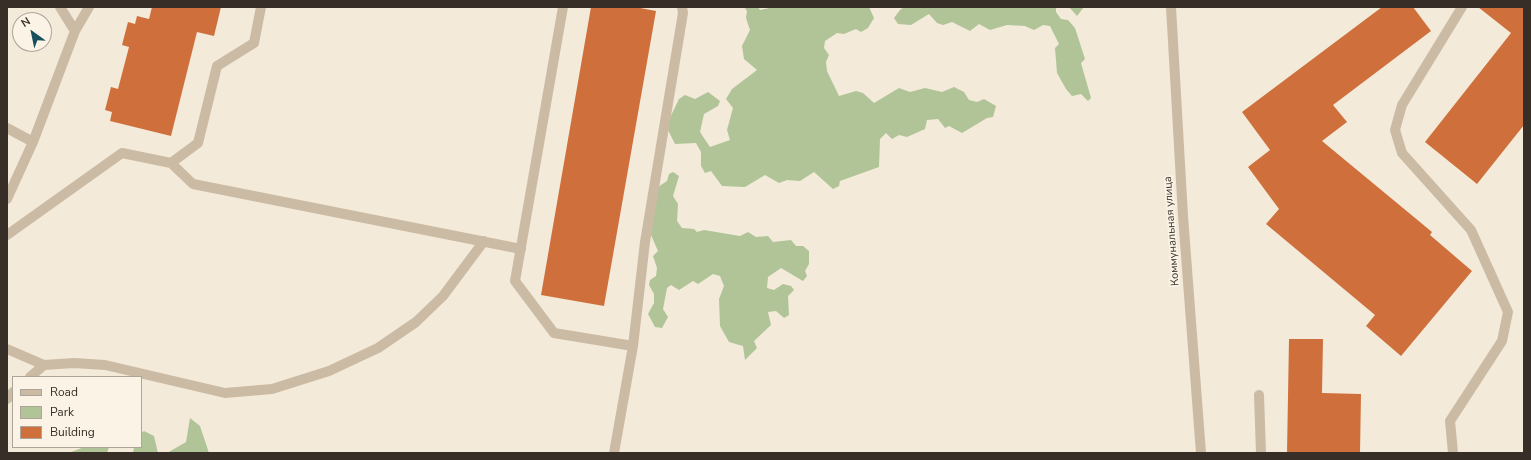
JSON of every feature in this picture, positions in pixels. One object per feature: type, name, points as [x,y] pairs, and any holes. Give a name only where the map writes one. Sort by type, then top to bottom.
[{"type":"street","points":[[60,7],[76,30]]},
{"type":"street","points":[[7,199],[33,142],[76,30],[89,7]]},
{"type":"street","points":[[171,163],[198,143],[217,66],[254,43],[261,7]]},
{"type":"street","points":[[563,7],[515,281],[554,334],[633,346]]},
{"type":"street","points":[[614,453],[633,346],[645,242],[683,13],[682,7]]},
{"type":"street","name":"Коммунальная улица","points":[[1171,7],[1183,216],[1201,453]]},
{"type":"street","points":[[1453,453],[1450,421],[1502,340],[1508,312],[1471,230],[1402,153],[1395,130],[1402,105],[1462,7]]},
{"type":"street","points":[[7,128],[33,142]]},
{"type":"street","points":[[7,235],[122,152],[171,163],[193,184],[521,249]]},
{"type":"street","points":[[7,349],[44,364],[105,364],[225,393],[272,389],[329,371],[378,348],[416,322],[443,296],[484,241]]},
{"type":"street","points":[[31,376],[44,364]]},
{"type":"street","points":[[1259,395],[1261,453]]},
{"type":"green space","points":[[744,7],[758,7],[760,10],[774,7],[869,7],[874,18],[868,28],[861,32],[856,29],[844,34],[837,33],[825,41],[824,48],[829,55],[826,62],[827,71],[839,96],[856,91],[863,93],[874,103],[899,88],[910,92],[925,88],[942,92],[954,87],[964,92],[969,100],[977,102],[984,99],[996,106],[993,117],[987,118],[962,133],[949,126],[945,128],[938,119],[927,120],[925,129],[907,137],[899,135],[892,139],[886,133],[880,139],[879,167],[840,181],[839,186],[833,189],[814,172],[800,181],[787,180],[779,183],[765,175],[745,187],[722,186],[711,171],[705,173],[701,166],[701,152],[696,143],[675,144],[666,126],[679,99],[685,95],[695,99],[708,92],[720,101],[718,106],[704,114],[700,132],[710,147],[730,140],[727,130],[733,108],[726,99],[732,89],[757,70],[744,59],[742,46],[750,30],[746,18],[747,11]]},
{"type":"green space","points":[[904,7],[1056,7],[1056,12],[1061,19],[1068,20],[1075,28],[1085,59],[1081,63],[1091,98],[1088,101],[1081,94],[1072,96],[1066,89],[1057,73],[1055,48],[1059,44],[1050,26],[1043,25],[1034,30],[1025,26],[1007,25],[990,30],[979,24],[970,31],[952,22],[943,25],[937,23],[929,14],[911,25],[898,24],[894,18]]},
{"type":"green space","points":[[1069,7],[1084,7],[1077,16]]},
{"type":"green space","points":[[673,172],[679,176],[673,196],[678,204],[677,221],[682,228],[694,229],[697,232],[704,230],[740,236],[748,232],[756,237],[768,236],[773,242],[791,240],[796,246],[803,246],[809,251],[809,264],[805,271],[807,276],[803,281],[781,268],[768,277],[767,288],[774,290],[783,284],[791,286],[794,290],[788,296],[789,315],[784,318],[776,311],[768,312],[771,325],[754,341],[757,348],[745,360],[743,346],[729,342],[720,326],[719,299],[724,286],[720,276],[713,274],[698,284],[693,281],[679,290],[671,285],[667,288],[663,309],[668,317],[662,328],[655,327],[648,314],[654,303],[654,294],[649,285],[650,280],[656,276],[657,268],[653,256],[658,251],[648,228],[655,189],[667,181],[669,174]]},
{"type":"green space","points":[[190,418],[200,426],[209,453],[167,453],[186,442]]},
{"type":"green space","points":[[144,431],[154,436],[158,453],[133,453],[134,448],[142,448],[142,432]]},
{"type":"green space","points":[[82,448],[109,448],[107,453],[69,453]]},
{"type":"building","points":[[152,7],[221,7],[214,36],[197,32],[171,136],[110,121],[112,112],[105,110],[111,87],[118,89],[129,47],[122,45],[128,22],[135,24],[137,16],[149,19]]},
{"type":"building","points":[[591,7],[635,7],[656,11],[604,306],[541,295]]},
{"type":"building","points":[[1382,7],[1413,7],[1431,31],[1333,105],[1347,122],[1322,141],[1432,232],[1430,235],[1472,271],[1401,356],[1366,326],[1375,315],[1266,224],[1279,209],[1248,167],[1270,150],[1242,112]]},
{"type":"building","points":[[1478,7],[1524,7],[1524,125],[1477,184],[1425,142],[1511,33]]},
{"type":"building","points":[[1289,339],[1323,339],[1322,393],[1361,394],[1360,453],[1287,453]]}]
